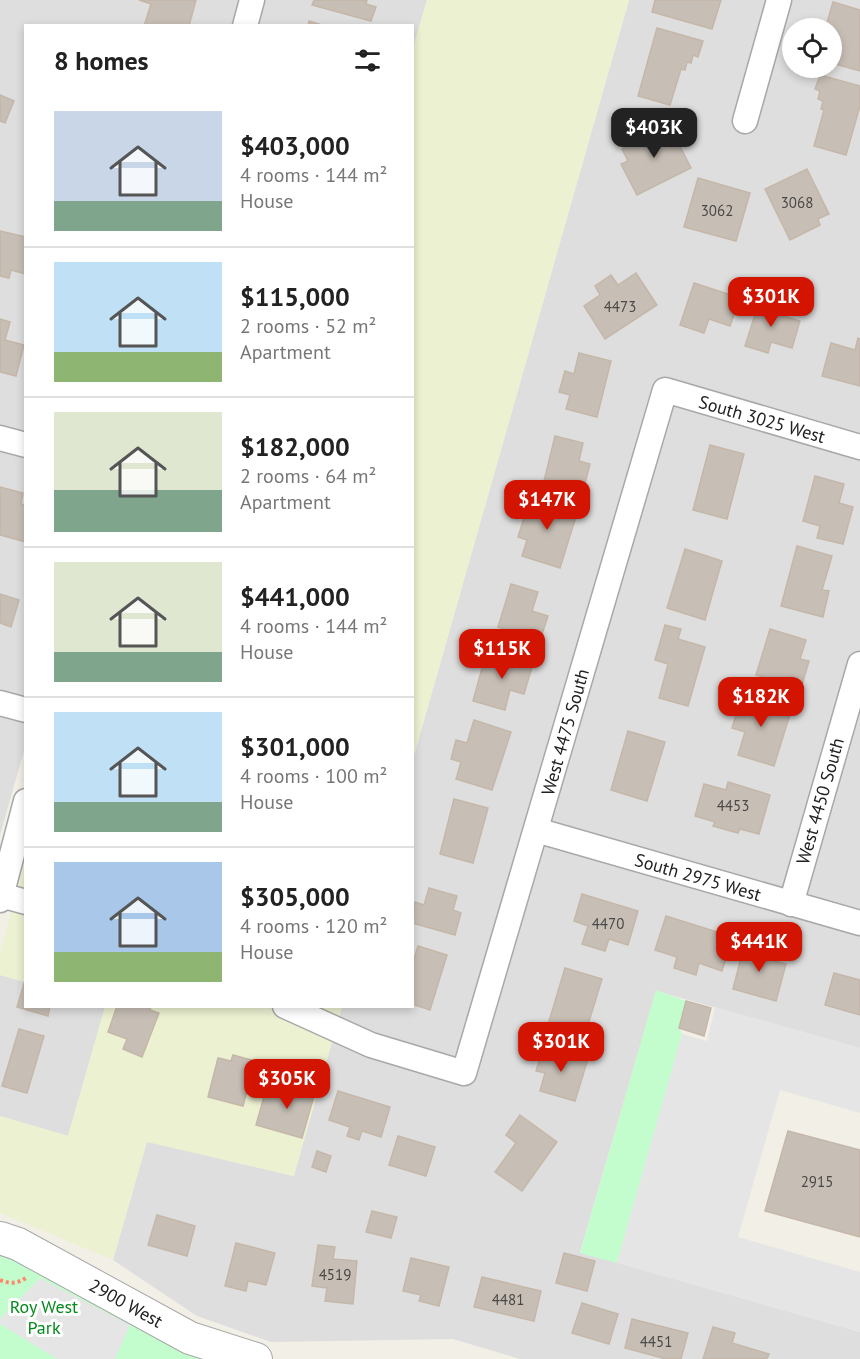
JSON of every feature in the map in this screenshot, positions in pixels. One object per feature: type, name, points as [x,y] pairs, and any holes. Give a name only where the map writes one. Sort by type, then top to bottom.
[{"type":"street","points":[[246,24],[252,0]]},
{"type":"street","points":[[745,121],[779,0]]},
{"type":"street","name":"South 3025 West","points":[[665,390],[860,447]]},
{"type":"street","name":"West 4475 South","points":[[289,1008],[371,1045],[464,1073],[665,390]]},
{"type":"street","points":[[0,438],[24,444]]},
{"type":"street","name":"West 4450 South","points":[[791,904],[860,664]]},
{"type":"street","points":[[0,703],[24,709]]},
{"type":"street","points":[[24,809],[1,898],[24,902]]},
{"type":"street","name":"South 2975 West","points":[[536,830],[860,923]]},
{"type":"street","name":"2900 West","points":[[0,1238],[18,1244],[190,1338],[256,1359]]},
{"type":"path","points":[[0,1281],[21,1282],[31,1274]]},
{"type":"shaded area","points":[[0,0],[427,0],[414,46],[414,24],[24,24],[24,751],[0,835]]},
{"type":"shaded area","points":[[629,0],[860,0],[860,1048],[656,991],[580,1252],[860,1332],[860,1359],[520,1359],[453,1339],[271,1342],[197,1316],[113,1260],[147,1141],[293,1176],[342,1008],[414,1008],[414,755]]},
{"type":"shaded area","points":[[0,975],[24,982],[24,1008],[105,1008],[68,1136],[0,1116]]},
{"type":"shaded area","points":[[715,1007],[860,1048],[860,1113],[780,1090],[738,1237],[860,1272],[860,1332],[617,1263],[682,1034],[707,1041]]},
{"type":"shaded area","points":[[40,1278],[130,1325],[115,1359],[57,1359],[0,1324],[0,1319]]},
{"type":"green space","points":[[427,0],[629,0],[414,755],[414,43]]},
{"type":"green space","points":[[24,865],[24,982],[0,975],[0,953]]},
{"type":"green space","points":[[656,990],[686,1001],[679,1028],[682,1034],[617,1263],[580,1253]]},
{"type":"green space","points":[[105,1008],[342,1008],[294,1176],[147,1142],[113,1260],[0,1213],[0,1116],[68,1136]]},
{"type":"green space","name":"Roy West Park","points":[[0,1248],[219,1359],[0,1359]]},
{"type":"building","points":[[139,0],[196,0],[190,24],[145,24],[151,4]]},
{"type":"building","points":[[314,0],[367,0],[366,4],[376,7],[371,21],[312,5]]},
{"type":"building","points":[[655,0],[721,0],[712,29],[652,12]]},
{"type":"building","points":[[833,2],[860,10],[860,71],[842,66],[842,18],[828,18]]},
{"type":"building","points":[[657,28],[703,41],[698,57],[693,55],[691,63],[687,62],[685,70],[681,69],[670,105],[638,96]]},
{"type":"building","points":[[819,78],[831,78],[860,86],[860,106],[846,155],[814,146],[824,110],[821,109],[823,101],[818,99],[820,91],[815,89]]},
{"type":"building","points":[[0,95],[14,101],[5,123],[0,121]]},
{"type":"building","points":[[668,123],[691,168],[637,195],[621,164],[628,161],[622,149],[630,145],[629,142]]},
{"type":"building","points":[[807,169],[829,214],[818,219],[820,225],[790,240],[765,189]]},
{"type":"building","points":[[698,178],[750,193],[736,241],[684,227]]},
{"type":"building","points":[[0,231],[24,237],[24,273],[11,270],[9,278],[0,276]]},
{"type":"building","points":[[636,273],[657,305],[605,339],[584,306],[600,295],[595,286],[611,275],[618,285]]},
{"type":"building","points":[[694,283],[740,298],[730,326],[709,319],[704,333],[680,325]]},
{"type":"building","points":[[760,299],[780,305],[777,314],[800,321],[792,348],[771,342],[768,353],[745,346]]},
{"type":"building","points":[[0,319],[10,322],[5,340],[24,345],[16,376],[0,372]]},
{"type":"building","points":[[858,338],[860,339],[860,386],[822,376],[831,343],[855,350]]},
{"type":"building","points":[[579,353],[611,361],[597,417],[566,409],[570,395],[559,392],[565,371],[574,374]]},
{"type":"building","points":[[555,436],[583,443],[579,461],[590,464],[583,491],[544,481]]},
{"type":"building","points":[[710,445],[744,454],[727,519],[693,510]]},
{"type":"building","points":[[815,476],[844,484],[839,503],[853,507],[843,544],[817,538],[820,526],[803,521]]},
{"type":"building","points":[[0,487],[23,493],[21,504],[24,505],[24,541],[0,535]]},
{"type":"building","points":[[531,495],[578,510],[560,568],[522,556],[527,540],[518,537]]},
{"type":"building","points":[[797,546],[832,556],[822,590],[829,591],[823,617],[781,606]]},
{"type":"building","points":[[685,549],[722,561],[705,620],[667,608]]},
{"type":"building","points":[[511,584],[538,592],[532,611],[548,616],[540,640],[498,627]]},
{"type":"building","points":[[0,594],[19,600],[11,627],[0,623]]},
{"type":"building","points":[[665,625],[681,629],[678,639],[705,647],[688,706],[659,698],[668,664],[655,660]]},
{"type":"building","points":[[770,629],[806,640],[800,659],[809,661],[801,688],[756,675]]},
{"type":"building","points":[[509,653],[534,660],[524,694],[510,690],[505,710],[473,701],[485,657],[506,663]]},
{"type":"building","points":[[743,693],[792,708],[774,766],[738,755],[745,732],[732,728]]},
{"type":"building","points":[[474,720],[511,732],[492,790],[456,779],[461,762],[451,759],[456,740],[467,743]]},
{"type":"building","points":[[628,731],[665,742],[647,801],[611,790]]},
{"type":"building","points":[[728,782],[770,795],[759,834],[740,829],[738,833],[713,826],[715,822],[695,816],[704,784],[726,790]]},
{"type":"building","points":[[454,799],[488,808],[473,863],[440,854]]},
{"type":"building","points":[[429,888],[457,896],[453,910],[461,913],[455,935],[414,924],[415,902],[424,905]]},
{"type":"building","points":[[582,894],[638,911],[628,945],[609,939],[605,951],[582,944],[588,926],[574,921]]},
{"type":"building","points":[[666,916],[733,937],[722,971],[699,963],[696,975],[674,968],[677,957],[655,950]]},
{"type":"building","points":[[745,942],[773,950],[771,960],[786,964],[776,1001],[733,989]]},
{"type":"building","points":[[418,946],[447,955],[430,1010],[414,1005],[414,959]]},
{"type":"building","points":[[565,968],[602,979],[584,1038],[547,1028]]},
{"type":"building","points":[[834,973],[860,980],[860,1015],[825,1005]]},
{"type":"building","points":[[24,984],[24,1008],[50,1008],[48,1016],[17,1007]]},
{"type":"building","points":[[686,1001],[711,1008],[704,1036],[679,1028]]},
{"type":"building","points":[[116,1008],[150,1008],[150,1010],[159,1013],[142,1057],[123,1049],[127,1039],[108,1032]]},
{"type":"building","points":[[19,1029],[44,1036],[27,1093],[2,1086]]},
{"type":"building","points":[[544,1045],[588,1059],[575,1101],[540,1091],[545,1073],[536,1071]]},
{"type":"building","points":[[233,1055],[255,1061],[243,1106],[208,1097],[218,1058],[231,1061]]},
{"type":"building","points":[[297,1083],[316,1089],[302,1138],[256,1125],[267,1086],[294,1093]]},
{"type":"building","points":[[338,1091],[390,1107],[381,1137],[362,1131],[359,1140],[347,1136],[350,1127],[329,1120]]},
{"type":"building","points":[[520,1115],[557,1142],[522,1191],[495,1172],[516,1143],[506,1135]]},
{"type":"building","points":[[788,1131],[860,1150],[860,1237],[765,1211]]},
{"type":"building","points":[[398,1136],[435,1147],[426,1176],[389,1165]]},
{"type":"building","points":[[317,1151],[331,1156],[326,1172],[312,1167]]},
{"type":"building","points":[[372,1211],[397,1217],[391,1238],[366,1232]]},
{"type":"building","points":[[157,1215],[195,1226],[187,1256],[148,1245]]},
{"type":"building","points":[[236,1243],[275,1253],[266,1285],[248,1281],[246,1291],[225,1286]]},
{"type":"building","points":[[318,1245],[335,1247],[333,1259],[357,1261],[353,1304],[325,1301],[327,1288],[312,1286]]},
{"type":"building","points":[[564,1253],[595,1261],[587,1291],[556,1283]]},
{"type":"building","points":[[411,1258],[449,1267],[439,1306],[419,1301],[421,1295],[403,1291]]},
{"type":"building","points":[[482,1277],[541,1291],[534,1321],[474,1307]]},
{"type":"building","points":[[582,1303],[618,1314],[609,1344],[572,1333]]},
{"type":"building","points":[[632,1319],[688,1333],[681,1359],[666,1359],[625,1348]]},
{"type":"building","points":[[713,1327],[735,1333],[732,1343],[769,1354],[767,1359],[703,1359]]}]
